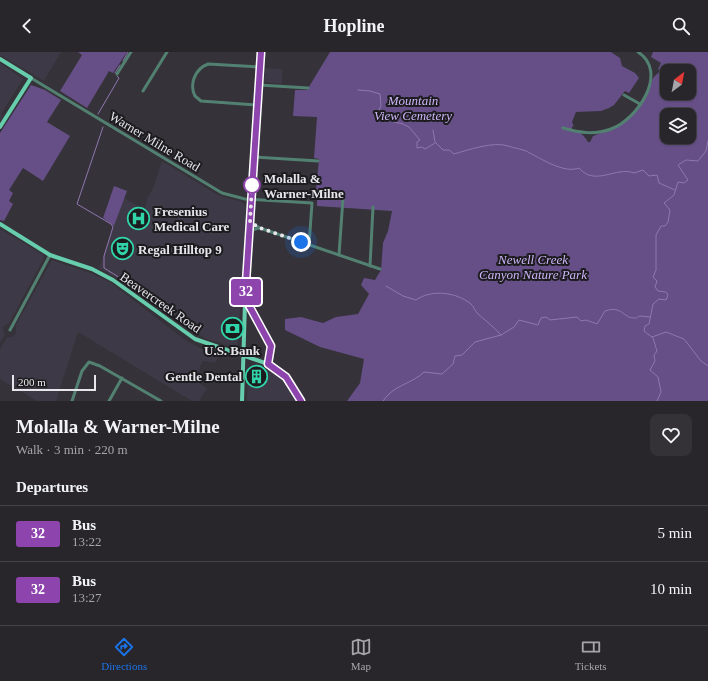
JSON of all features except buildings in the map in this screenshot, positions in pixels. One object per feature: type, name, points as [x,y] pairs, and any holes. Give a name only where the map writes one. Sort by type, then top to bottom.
[{"type":"main road","points":[[242,401],[245,298],[261,52]]},
{"type":"main road","name":"Warner Milne Road","points":[[0,59],[31,78]]},
{"type":"main road","points":[[0,127],[31,78]]},
{"type":"main road","name":"Beavercreek Road","points":[[0,224],[50,255],[92,269],[114,280],[195,339],[268,364],[286,377],[301,401]]},
{"type":"street","points":[[117,74],[131,52]]},
{"type":"street","points":[[143,91],[167,52]]},
{"type":"street","points":[[564,128],[585,133],[610,130],[626,120],[640,104],[647,93],[651,72],[649,61],[638,52]]},
{"type":"street","points":[[258,105],[201,101],[195,96],[192,86],[198,72],[202,67],[208,64],[260,67]]},
{"type":"street","name":"Warner Milne Road","points":[[31,78],[217,190],[234,197],[312,204],[309,245]]},
{"type":"street","points":[[259,85],[308,88]]},
{"type":"street","points":[[624,95],[640,104]]},
{"type":"street","points":[[254,157],[318,161]]},
{"type":"street","points":[[339,255],[343,198]]},
{"type":"street","points":[[370,266],[373,207]]},
{"type":"street","points":[[250,222],[260,228],[380,269]]},
{"type":"street","points":[[249,231],[260,228]]},
{"type":"street","points":[[10,330],[50,255]]},
{"type":"street","points":[[245,298],[272,348],[268,364]]},
{"type":"street","points":[[72,401],[87,362],[93,362],[161,401]]},
{"type":"street","points":[[109,401],[122,378]]},
{"type":"street","points":[[152,401],[155,398]]},
{"type":"shaded area","points":[[0,52],[61,52],[44,81],[0,55]]},
{"type":"shaded area","points":[[0,63],[23,79],[1,114],[3,115],[0,121]]},
{"type":"shaded area","points":[[265,68],[282,69],[282,84],[264,82]]},
{"type":"shaded area","points":[[162,161],[218,195],[242,202],[246,207],[238,346],[236,348],[207,339],[193,332],[138,290],[99,268],[124,198],[145,210],[147,199],[154,186]]},
{"type":"shaded area","points":[[0,229],[42,254],[44,258],[9,323],[4,326],[3,330],[5,335],[0,343]]},
{"type":"shaded area","points":[[52,260],[93,274],[110,282],[185,340],[204,350],[220,355],[215,363],[203,361],[200,367],[199,383],[207,388],[199,401],[192,401],[78,332],[56,401],[37,401],[0,379],[0,349],[7,337],[13,337],[16,333],[16,325]]},
{"type":"shaded area","points":[[253,364],[277,374],[287,385],[296,401],[247,401],[248,368]]},
{"type":"green space","points":[[78,52],[127,52],[113,73],[109,71],[87,108],[60,91],[82,55]]},
{"type":"green space","name":"Newell Creek Canyon Nature Park","points":[[330,52],[611,52],[620,58],[622,66],[635,73],[639,78],[629,93],[625,91],[614,105],[609,108],[601,111],[576,112],[572,122],[574,127],[572,126],[572,129],[582,134],[588,142],[590,142],[593,136],[624,123],[646,97],[653,78],[660,71],[660,100],[696,100],[696,64],[660,64],[651,57],[653,52],[708,52],[708,401],[347,401],[360,383],[364,359],[320,347],[285,330],[285,319],[301,317],[323,323],[336,317],[358,314],[369,294],[361,285],[364,278],[375,280],[381,270],[383,243],[388,231],[392,211],[317,206],[317,200],[315,200],[319,159],[314,158],[317,117],[293,116],[295,90],[307,90]]},
{"type":"green space","points":[[31,85],[45,90],[61,100],[47,122],[70,136],[43,181],[23,168],[9,190],[13,193],[9,201],[13,204],[4,221],[0,220],[0,133]]},
{"type":"green space","points":[[114,186],[127,191],[114,226],[103,218]]},
{"type":"waterway","points":[[123,61],[128,52]]},
{"type":"waterway","points":[[115,73],[120,65]]},
{"type":"waterway","points":[[98,114],[119,78],[117,76]]},
{"type":"waterway","points":[[358,90],[380,94],[381,106],[379,110],[390,121],[409,127],[420,140],[417,142],[417,148],[422,147],[425,149],[435,143]]},
{"type":"waterway","points":[[103,127],[77,204],[111,224],[113,227],[104,256],[104,268],[151,297]]},
{"type":"waterway","points":[[433,130],[435,142],[443,150],[449,150],[454,154],[481,147],[502,145],[526,151],[559,167],[566,169],[579,168],[592,176],[620,172],[634,173],[643,170],[649,176],[657,175],[659,183],[675,190]]},
{"type":"waterway","points":[[657,401],[661,392],[658,377],[650,370],[655,361],[654,355],[657,351],[653,338],[644,331],[645,326],[649,324],[653,304],[659,299],[666,300],[668,295],[666,292],[658,291],[655,287],[657,281],[653,277],[656,270],[656,235],[661,226],[665,226],[668,222],[670,210],[664,203],[674,195],[678,182],[684,183],[688,180],[678,165],[686,160],[698,161],[706,151],[708,141]]},
{"type":"waterway","points":[[386,286],[403,296],[416,300],[429,294],[436,293],[444,293],[458,297],[471,304],[478,314],[501,335]]},
{"type":"waterway","points":[[383,401],[392,391],[424,372],[442,374],[453,364],[455,356],[462,355],[475,342],[501,335],[514,327],[519,320],[538,325],[541,318],[546,317],[550,320],[577,317],[581,321],[586,320],[597,324],[605,311],[611,310],[619,311],[634,318],[640,316],[650,317]]},
{"type":"waterway","points":[[652,337],[666,332],[684,339],[701,361],[708,366]]},
{"type":"bus line","name":"32","points":[[261,52],[245,298],[271,346],[272,352],[268,364],[274,366],[286,377],[301,401]]},
{"type":"place","name":"Molalla & Warner-Milne","points":[[252,185]]},
{"type":"place","name":"Fresenius Medical Care","points":[[139,218]]},
{"type":"place","name":"Regal Hilltop 9","points":[[123,249]]},
{"type":"place","name":"U.S. Bank","points":[[232,328]]},
{"type":"place","name":"Gentle Dental","points":[[257,376]]},
{"type":"route","points":[[252,185],[250,222],[260,228],[301,242]]},
{"type":"park label","name":"Mountain View Cemetery","points":[[413,108]]}]
